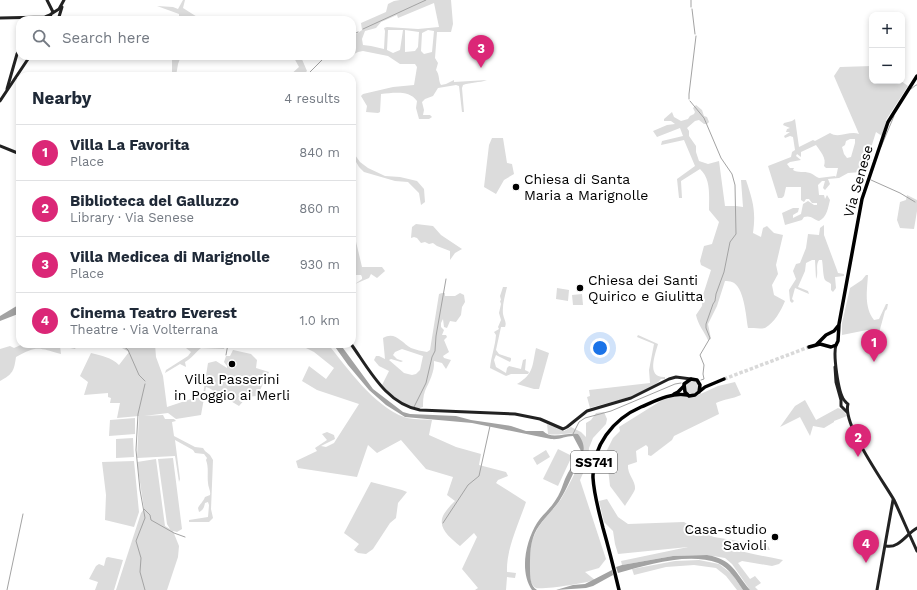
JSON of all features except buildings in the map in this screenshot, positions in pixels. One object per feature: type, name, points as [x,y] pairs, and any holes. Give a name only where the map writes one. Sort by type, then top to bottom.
[{"type":"main road","points":[[47,0],[54,12],[58,12],[60,16]]},
{"type":"main road","points":[[52,16],[54,12],[59,9],[64,0]]},
{"type":"main road","points":[[60,16],[64,0]]},
{"type":"main road","points":[[0,18],[16,18]]},
{"type":"main road","points":[[6,93],[16,59]]},
{"type":"main road","points":[[20,72],[27,60]]},
{"type":"main road","name":"Via Senese","points":[[917,76],[888,122],[861,201],[835,350],[835,359],[843,398],[841,406],[845,408],[860,443],[893,500],[917,551]]},
{"type":"main road","points":[[0,101],[16,78]]},
{"type":"main road","points":[[0,146],[16,152]]},
{"type":"main road","points":[[809,347],[816,344],[827,334],[835,330],[840,324]]},
{"type":"main road","points":[[827,334],[835,334],[838,339]]},
{"type":"main road","name":"Via Senese","points":[[827,334],[824,341],[835,359]]},
{"type":"main road","points":[[816,344],[828,346],[836,345]]},
{"type":"main road","points":[[354,348],[382,388],[401,404],[410,408],[420,410],[515,414],[546,421],[563,429],[587,411],[631,398],[669,378],[676,377],[697,380],[700,388],[699,392]]},
{"type":"main road","points":[[681,378],[687,395]]},
{"type":"main road","name":"SS741","points":[[619,590],[596,497],[593,478],[596,456],[607,433],[615,423],[630,412],[678,392],[691,379]]},
{"type":"main road","name":"SS741","points":[[699,384],[711,384],[724,379]]},
{"type":"main road","name":"SS741","points":[[667,397],[678,394],[693,396],[711,384]]},
{"type":"main road","name":"Via Senese","points":[[843,402],[848,404],[845,408]]},
{"type":"main road","points":[[877,590],[893,500]]},
{"type":"main road","points":[[886,546],[891,547],[904,540],[917,528]]},
{"type":"shaded area","points":[[183,0],[185,0],[183,8],[196,16],[179,16],[179,14],[157,6],[173,7],[178,9]]},
{"type":"shaded area","points":[[400,0],[451,0],[453,24],[451,32],[437,32],[435,58],[438,63],[436,70],[440,83],[441,85],[446,84],[454,80],[454,82],[487,80],[463,85],[464,112],[462,112],[459,86],[456,85],[438,88],[433,96],[422,102],[424,110],[423,115],[430,115],[432,117],[429,119],[419,119],[416,108],[417,101],[410,95],[401,93],[381,94],[380,112],[366,112],[367,106],[361,96],[363,94],[393,87],[414,85],[417,67],[415,64],[400,64],[388,56],[363,51],[356,53],[356,34],[362,30],[361,23],[386,12],[388,4]],"holes":[[[434,3],[439,27],[418,29],[387,27],[384,28],[384,49],[363,45],[362,39],[365,31],[376,28],[381,22],[397,15],[398,18]],[[388,30],[403,30],[400,50],[393,53],[387,50]],[[405,30],[419,32],[418,47],[415,51],[405,52]],[[428,30],[434,31],[432,52],[424,54],[421,51],[422,33]]]},
{"type":"shaded area","points":[[172,60],[180,60],[177,72],[172,72]]},
{"type":"shaded area","points":[[295,60],[302,60],[307,71],[293,72],[299,67]]},
{"type":"shaded area","points":[[869,66],[869,84],[905,84],[908,86],[886,120],[882,136],[876,132],[868,153],[868,157],[872,161],[862,159],[861,164],[864,166],[860,169],[861,172],[848,173],[839,178],[828,179],[830,184],[825,190],[823,188],[825,181],[822,181],[818,185],[819,195],[824,195],[825,199],[827,195],[830,200],[824,217],[819,221],[810,217],[804,217],[802,220],[785,225],[782,213],[793,208],[799,208],[798,212],[793,215],[793,218],[801,214],[803,204],[808,201],[814,205],[817,205],[817,203],[812,203],[809,199],[806,199],[804,202],[801,200],[801,187],[786,187],[784,196],[782,198],[778,198],[768,166],[791,157],[792,152],[795,150],[793,137],[790,136],[785,138],[784,136],[790,132],[786,132],[787,129],[790,128],[783,125],[784,123],[795,119],[799,147],[830,133],[833,135],[852,133],[859,134],[834,76],[840,67]],"holes":[[[855,139],[851,157],[847,158],[842,147],[845,145],[846,141]],[[816,145],[825,160],[824,166],[826,168],[838,168],[836,177],[819,178],[810,173],[795,171],[793,170],[794,168],[790,168],[787,164],[801,160],[796,156],[797,154],[801,157],[801,152]]]},
{"type":"shaded area","points":[[696,105],[702,110],[704,116],[707,117],[709,122],[704,124],[699,120],[695,121],[687,128],[689,131],[689,136],[696,146],[699,161],[708,164],[719,161],[725,206],[743,207],[741,180],[746,180],[753,206],[753,233],[761,237],[763,228],[767,226],[774,233],[783,235],[776,265],[778,274],[772,285],[774,295],[785,301],[777,316],[765,328],[748,328],[742,295],[736,285],[732,282],[725,281],[717,306],[708,324],[711,339],[708,340],[696,315],[702,306],[703,295],[711,270],[701,265],[700,261],[704,246],[712,244],[719,222],[709,210],[708,182],[704,173],[700,169],[681,181],[682,198],[679,198],[677,179],[695,166],[684,140],[661,145],[662,141],[683,136],[680,128],[657,137],[653,131],[667,125],[675,124],[671,121],[664,121],[664,119],[672,112],[674,117],[681,121],[688,119],[694,114],[695,112],[693,108]]},
{"type":"shaded area","points":[[492,138],[503,138],[507,163],[512,164],[514,174],[504,180],[496,194],[484,187],[489,145]]},
{"type":"shaded area","points":[[356,156],[360,162],[368,168],[385,176],[400,177],[417,181],[424,189],[425,202],[421,205],[419,193],[408,182],[395,181],[364,172],[356,162]]},
{"type":"shaded area","points":[[907,195],[917,200],[914,229],[900,228],[897,220],[900,202],[906,200]]},
{"type":"shaded area","points":[[416,224],[433,226],[441,235],[462,249],[455,253],[450,260],[450,251],[433,243],[421,243],[417,238],[411,238],[412,227]]},
{"type":"shaded area","points":[[824,225],[824,235],[838,273],[844,274],[844,276],[835,277],[836,288],[833,292],[831,290],[831,284],[824,278],[822,260],[819,260],[818,262],[816,279],[815,260],[806,263],[805,271],[798,287],[808,291],[809,294],[795,288],[792,299],[794,301],[792,303],[790,301],[789,290],[796,279],[793,271],[796,264],[800,263],[806,248],[808,234],[819,235],[820,228]]},
{"type":"shaded area","points":[[356,242],[362,267],[382,267],[385,271],[377,278],[371,274],[369,278],[356,284],[362,279],[361,275],[356,275]]},
{"type":"shaded area","points":[[866,275],[868,275],[867,304],[874,320],[879,319],[886,304],[888,304],[879,333],[867,330],[842,335],[842,323],[850,288],[862,280]]},
{"type":"shaded area","points":[[503,287],[507,287],[503,307],[506,325],[505,327],[501,327],[496,350],[499,354],[511,358],[511,360],[510,362],[496,355],[494,360],[496,367],[506,373],[509,366],[521,369],[523,360],[526,359],[525,370],[529,372],[528,374],[511,374],[506,376],[490,368],[496,335],[494,332],[499,329],[498,327],[501,320],[499,313],[501,304],[500,296]]},
{"type":"shaded area","points":[[557,288],[569,290],[568,301],[556,299]]},
{"type":"shaded area","points":[[445,293],[445,296],[455,296],[460,293],[464,295],[465,302],[462,307],[461,315],[456,322],[450,321],[447,328],[444,327],[443,319],[441,323],[441,327],[444,330],[442,335],[446,335],[447,337],[444,340],[449,352],[443,356],[444,358],[451,360],[446,369],[442,363],[434,361],[433,373],[424,395],[423,407],[412,408],[390,394],[382,385],[389,371],[379,366],[374,360],[376,356],[385,359],[383,338],[387,336],[398,338],[413,349],[427,352],[430,350],[439,294]],"holes":[[[402,349],[423,356],[420,370],[416,374],[412,375],[404,373],[389,360],[403,361],[397,359],[393,355],[395,352]]]},
{"type":"shaded area","points":[[582,294],[583,305],[573,305],[572,295]]},
{"type":"shaded area","points":[[16,306],[16,315],[0,321],[0,316]]},
{"type":"shaded area","points":[[638,335],[658,344],[653,365],[654,370],[655,374],[665,377],[665,379],[661,379],[655,385],[638,394],[590,408],[587,397],[590,396],[589,390],[650,383],[649,370],[654,344],[637,337]]},
{"type":"shaded area","points":[[10,346],[14,348],[60,348],[61,354],[43,349],[34,349],[29,351],[16,357],[12,372],[0,381],[0,349]]},
{"type":"shaded area","points":[[122,348],[155,348],[156,357],[163,376],[167,407],[203,395],[208,363],[216,361],[227,368],[224,362],[226,356],[230,356],[233,350],[251,354],[257,360],[256,368],[269,372],[257,396],[247,397],[239,406],[206,387],[201,415],[176,419],[168,413],[144,416],[163,415],[165,419],[174,419],[176,421],[172,422],[174,436],[195,447],[203,448],[210,455],[213,460],[211,509],[213,518],[209,522],[189,522],[189,520],[208,517],[208,502],[205,503],[203,509],[199,512],[198,508],[205,497],[210,495],[207,458],[204,454],[195,453],[193,450],[175,440],[180,479],[179,482],[175,456],[137,458],[139,416],[117,418],[120,403],[110,403],[111,398],[108,397],[108,393],[84,395],[88,382],[80,376],[91,353],[110,358],[119,365],[129,352]]},
{"type":"shaded area","points":[[186,348],[201,348],[185,362],[186,367],[180,364],[165,373],[166,370],[188,356],[191,352]]},
{"type":"shaded area","points":[[201,348],[224,348],[224,349]]},
{"type":"shaded area","points":[[306,348],[331,348],[362,385],[393,412],[407,418],[432,420],[429,435],[456,447],[481,454],[479,465],[506,472],[508,476],[498,480],[496,483],[526,502],[511,545],[507,563],[507,572],[516,573],[515,578],[507,577],[506,590],[475,590],[478,588],[462,569],[477,537],[474,533],[460,546],[449,536],[442,524],[444,514],[455,501],[447,495],[453,477],[426,469],[401,440],[377,453],[368,445],[357,477],[298,468],[296,461],[317,451],[315,448],[327,440],[322,434],[327,432],[334,435],[335,439],[321,446],[326,447],[334,443],[359,404],[317,390],[302,381],[309,366],[326,379],[334,368],[314,352]]},
{"type":"shaded area","points":[[336,348],[343,348],[373,389],[403,412],[410,414],[456,416],[471,420],[511,426],[526,431],[543,431],[550,435],[578,434],[584,449],[582,457],[563,495],[538,527],[532,541],[530,577],[533,586],[537,590],[532,590],[526,574],[525,565],[527,547],[533,530],[541,517],[551,507],[557,498],[581,451],[573,436],[551,439],[472,423],[405,417],[386,405],[369,390]]},
{"type":"shaded area","points":[[536,348],[549,353],[539,389],[517,384],[527,377],[533,365]]},
{"type":"shaded area","points":[[692,380],[697,382],[699,387],[697,392],[692,394],[687,392],[685,387],[687,382]]},
{"type":"shaded area","points":[[735,382],[741,395],[716,403],[719,414],[674,436],[672,440],[651,456],[648,455],[648,447],[646,445],[636,451],[637,462],[628,465],[635,489],[625,506],[610,486],[606,452],[613,438],[620,431],[619,427],[667,397],[694,397],[718,386]]},
{"type":"shaded area","points":[[805,400],[816,420],[838,408],[843,410],[847,416],[834,421],[824,428],[813,426],[810,436],[800,417],[780,427],[795,406]]},
{"type":"shaded area","points":[[604,412],[607,419],[606,424],[593,438],[589,448],[588,462],[580,480],[606,559],[599,568],[585,572],[595,580],[565,586],[536,588],[533,586],[530,577],[530,552],[533,539],[539,526],[558,504],[564,494],[582,459],[584,452],[578,434],[548,434],[547,424],[564,431],[571,427],[581,432],[586,437],[586,423],[591,420],[596,413]]},
{"type":"shaded area","points":[[135,418],[135,434],[109,436],[110,420]]},
{"type":"shaded area","points":[[133,438],[134,457],[116,458],[116,439]]},
{"type":"shaded area","points":[[558,449],[572,456],[558,486],[543,479]]},
{"type":"shaded area","points":[[546,450],[550,457],[537,465],[533,458]]},
{"type":"shaded area","points":[[173,458],[182,529],[177,532],[173,531],[179,546],[178,557],[167,590],[116,590],[141,513],[144,509],[137,462],[156,459],[165,526],[170,529],[167,524],[158,459]]},
{"type":"shaded area","points":[[134,461],[139,512],[134,527],[105,520],[106,495],[102,462]]},
{"type":"shaded area","points":[[371,482],[407,492],[398,503],[396,518],[390,523],[373,549],[366,554],[358,553],[354,550],[359,544],[344,533]]},
{"type":"shaded area","points":[[607,499],[618,517],[628,524],[684,522],[701,532],[714,537],[768,546],[770,550],[761,550],[729,543],[726,546],[783,560],[779,564],[772,566],[742,561],[738,563],[750,579],[755,576],[761,583],[755,587],[758,590],[750,590],[732,564],[725,558],[707,555],[673,556],[622,565],[621,561],[688,547],[618,554],[613,531],[604,522],[599,501]]},
{"type":"shaded area","points":[[707,555],[728,563],[750,590],[743,590],[732,575],[722,565],[706,560],[681,559],[654,563],[618,573],[616,567],[673,556]]},
{"type":"shaded area","points":[[108,557],[123,560],[114,590],[95,590],[98,582],[89,579],[96,566],[99,564],[104,566],[106,558]]},
{"type":"shaded area","points":[[699,560],[719,564],[732,574],[743,590],[737,590],[726,576],[716,568],[694,565],[666,567],[634,575],[632,569],[675,561]]},
{"type":"shaded area","points":[[612,570],[613,575],[593,586],[586,588],[556,590],[573,585],[585,584]]},
{"type":"waterway","points":[[363,29],[426,0]]},
{"type":"waterway","points":[[691,0],[691,7]]},
{"type":"waterway","points":[[692,9],[695,34]]},
{"type":"waterway","points":[[689,99],[696,36]]},
{"type":"waterway","points":[[310,72],[322,60]]},
{"type":"waterway","points":[[911,89],[917,85]]},
{"type":"waterway","points":[[690,101],[704,118],[721,158],[732,174],[735,185],[736,234],[730,242],[724,272],[706,324],[710,338],[700,355],[704,365],[704,379],[701,380]]},
{"type":"waterway","points":[[881,147],[894,116]]},
{"type":"waterway","points":[[871,180],[900,193],[915,202]]},
{"type":"waterway","points":[[414,407],[426,383],[432,357],[435,351],[436,336],[446,279]]},
{"type":"waterway","points":[[126,348],[128,350],[139,375],[145,381]]},
{"type":"waterway","points":[[226,355],[227,348]]},
{"type":"waterway","points":[[573,434],[579,422],[585,418],[611,411],[675,384],[681,383]]},
{"type":"waterway","points":[[145,384],[138,414],[136,450],[140,490],[145,518],[136,541],[141,558],[140,572],[145,590]]},
{"type":"waterway","points":[[443,523],[468,485],[479,476],[490,426]]},
{"type":"waterway","points":[[144,509],[150,515],[151,520],[174,533],[185,537]]},
{"type":"waterway","points":[[7,590],[23,514]]},
{"type":"tunnel","points":[[724,379],[809,347]]},
{"type":"place","name":"Villa Medicea di Marignolle","points":[[481,68]]},
{"type":"place","name":"Chiesa di Santa Maria a Marignolle","points":[[516,187]]},
{"type":"place","name":"Chiesa dei Santi Quirico e Giulitta","points":[[580,288]]},
{"type":"place","name":"Villa La Favorita","points":[[874,362]]},
{"type":"place","name":"Villa Passerini in Poggio ai Merli","points":[[232,364]]},
{"type":"place","name":"Biblioteca del Galluzzo","points":[[858,457]]},
{"type":"place","name":"Casa-studio Savioli","points":[[775,537]]},
{"type":"place","name":"Cinema Teatro Everest","points":[[866,563]]}]
